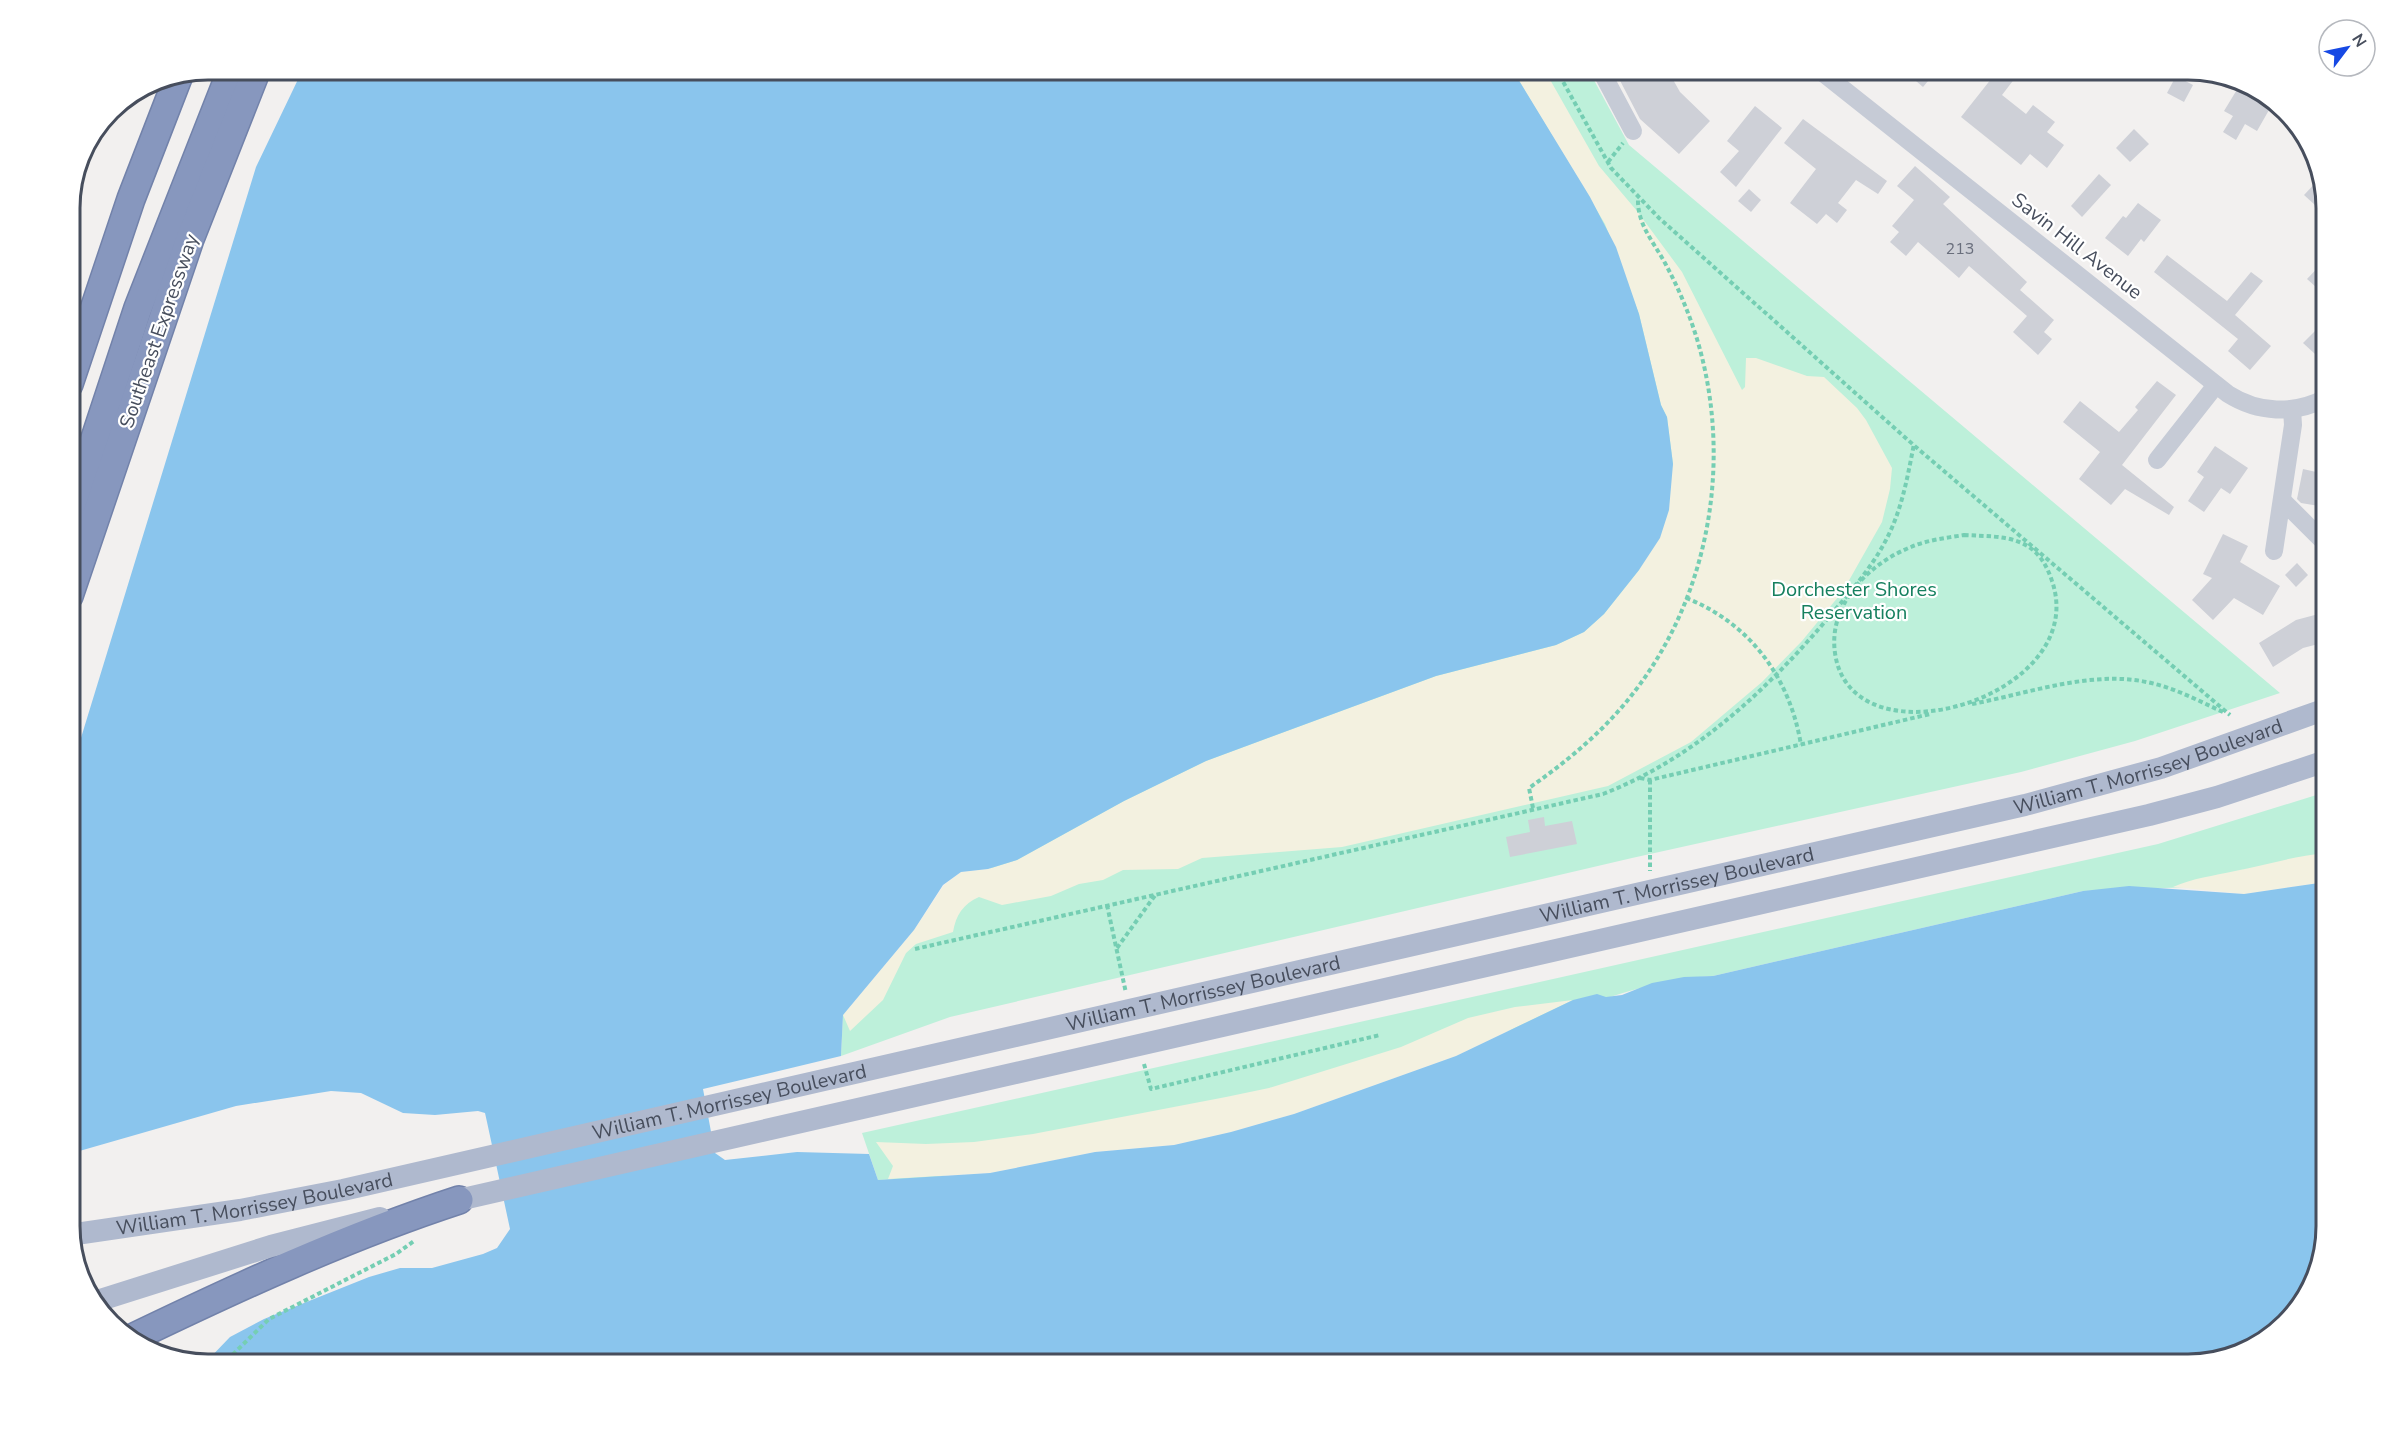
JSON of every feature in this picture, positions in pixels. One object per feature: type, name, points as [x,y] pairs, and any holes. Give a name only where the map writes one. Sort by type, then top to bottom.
[{"type":"highway","points":[[80,484],[138,308],[228,80]]},
{"type":"highway","points":[[80,450],[133,294],[217,112],[236,80]]},
{"type":"highway","name":"Southeast Expressway","points":[[80,564],[190,239],[253,80]]},
{"type":"highway","points":[[80,351],[131,199],[176,84]]},
{"type":"highway","points":[[139,1335],[275,1270],[396,1221],[459,1200]]},
{"type":"main road","name":"William T. Morrissey Boulevard","points":[[80,1233],[251,1208],[452,1166],[1130,1012],[2094,788],[2231,745],[2315,713]]},
{"type":"main road","name":"William T. Morrissey Boulevard","points":[[102,1299],[271,1246],[459,1200],[2149,815],[2217,797],[2316,764]]},
{"type":"street","points":[[1606,80],[1633,131]]},
{"type":"street","name":"Savin Hill Avenue","points":[[1832,80],[2236,399],[2274,410],[2292,409],[2315,401]]},
{"type":"street","points":[[2157,460],[2216,385]]},
{"type":"street","points":[[2274,551],[2293,425],[2292,409]]},
{"type":"street","points":[[2282,500],[2315,533]]},
{"type":"path","points":[[1562,80],[1611,168],[1638,197],[1914,444],[2230,715],[2170,689],[2121,679],[2088,681],[1927,712],[1892,710],[1872,704],[1857,693],[1844,677],[1835,656],[1833,637],[1836,618],[1846,597],[1867,572],[1890,533],[1905,490],[1914,444]]},
{"type":"path","points":[[1533,808],[1529,788],[1585,745],[1613,717],[1639,685],[1661,651],[1686,598],[1705,538],[1712,498],[1713,418],[1697,338],[1665,263],[1644,229],[1637,211],[1638,197]]},
{"type":"path","points":[[915,949],[1603,794],[1639,777],[1707,737],[1777,674],[1866,576],[1887,560],[1910,547],[1936,539],[1964,535],[1989,536],[2008,539],[2037,551],[2047,566],[2055,588],[2056,611],[2044,647],[2020,675],[1999,689],[1956,707],[1802,745],[1650,780],[1639,777]]},
{"type":"path","points":[[1686,598],[1714,611],[1739,628],[1760,650],[1777,674],[1792,704],[1802,745]]},
{"type":"path","points":[[1650,780],[1650,871]]},
{"type":"path","points":[[1116,949],[1156,894]]},
{"type":"path","points":[[1107,906],[1130,1012]]},
{"type":"path","points":[[1140,1046],[1151,1089],[1380,1035]]},
{"type":"path","points":[[233,1354],[269,1319],[396,1254]]},
{"type":"green space","name":"Dorchester Shores Reservation","points":[[1518,80],[1594,80],[1629,145],[2280,693],[2135,741],[2021,772],[1632,858],[950,1017],[841,1056],[843,1015],[1616,247]]},
{"type":"green space","points":[[2316,795],[2316,882],[2083,891],[1713,976],[1659,983],[1530,1024],[1433,1051],[934,1178],[878,1180],[862,1133],[2158,844]]},
{"type":"sand","points":[[1519,80],[1550,80],[1599,166],[1637,211],[1682,272],[1742,390],[1745,387],[1746,358],[1756,358],[1807,376],[1824,377],[1857,408],[1866,420],[1892,468],[1890,489],[1882,522],[1843,591],[1802,641],[1762,682],[1691,742],[1608,786],[1342,847],[1202,858],[1178,869],[1123,870],[1103,880],[1079,884],[1051,896],[1002,905],[979,897],[961,911],[953,932],[916,944],[906,953],[883,1000],[850,1031],[843,1015],[914,930],[944,885],[961,872],[988,869],[1017,860],[1124,801],[1206,761],[1436,676],[1556,645],[1584,632],[1604,614],[1639,570],[1673,464],[1667,417],[1661,405],[1639,314],[1605,224]]},
{"type":"sand","points":[[2314,854],[2316,884],[2244,894],[2173,887],[2188,881]]},
{"type":"sand","points":[[1573,1000],[1456,1056],[1294,1114],[1174,1145],[1095,1152],[990,1173],[888,1179],[893,1166],[876,1142],[926,1144],[974,1142],[1033,1134],[1226,1097],[1269,1088],[1401,1047],[1468,1018],[1515,1007]]},
{"type":"water","points":[[298,80],[1519,80],[1590,197],[1616,247],[1639,314],[1661,405],[1667,417],[1673,464],[1669,510],[1660,538],[1639,570],[1604,614],[1584,632],[1556,645],[1436,676],[1206,761],[1124,801],[1017,860],[988,869],[961,872],[943,885],[914,930],[843,1015],[841,1056],[703,1089],[715,1153],[725,1160],[797,1152],[869,1154],[878,1180],[990,1173],[1095,1152],[1174,1145],[1294,1114],[1456,1056],[1573,1000],[1597,994],[1606,997],[1622,995],[1652,983],[1684,977],[1713,976],[2083,891],[2129,886],[2244,894],[2316,884],[2316,1227],[2311,1260],[2298,1291],[2278,1317],[2252,1337],[2221,1350],[2188,1354],[214,1354],[230,1337],[264,1319],[369,1277],[400,1268],[432,1268],[483,1254],[497,1248],[510,1229],[485,1113],[478,1111],[435,1115],[403,1113],[361,1093],[331,1091],[236,1106],[80,1151],[80,741],[256,167]]},
{"type":"building","points":[[1620,80],[1673,80],[1680,92],[1710,121],[1679,154],[1640,119]]},
{"type":"building","points":[[1915,80],[1929,80],[1923,87]]},
{"type":"building","points":[[1990,80],[2014,80],[2002,95],[2026,114],[2033,105],[2055,122],[2047,132],[2064,145],[2047,168],[2030,154],[2021,165],[1961,117]]},
{"type":"building","points":[[2174,80],[2184,80],[2193,85],[2184,102],[2167,93]]},
{"type":"building","points":[[2237,89],[2269,109],[2257,131],[2245,124],[2236,140],[2223,132],[2233,116],[2224,111]]},
{"type":"building","points":[[1755,106],[1782,128],[1736,187],[1720,172],[1739,151],[1727,141]]},
{"type":"building","points":[[1803,119],[1887,181],[1878,194],[1856,180],[1838,203],[1847,210],[1837,223],[1826,214],[1817,224],[1790,203],[1816,169],[1784,143]]},
{"type":"building","points":[[2134,129],[2149,144],[2130,162],[2116,148]]},
{"type":"building","points":[[1915,166],[1950,197],[1943,204],[2027,282],[2020,290],[2054,320],[2044,332],[2052,339],[2038,355],[2013,332],[2027,316],[1969,266],[1959,278],[1918,242],[1906,256],[1890,242],[1899,232],[1892,226],[1914,200],[1897,186]]},
{"type":"building","points":[[2099,174],[2111,185],[2082,217],[2071,206]]},
{"type":"building","points":[[2313,185],[2315,205],[2304,195]]},
{"type":"building","points":[[1749,189],[1761,200],[1751,212],[1738,201]]},
{"type":"building","points":[[2138,203],[2161,220],[2144,242],[2141,239],[2128,256],[2105,238],[2123,216],[2126,218]]},
{"type":"building","points":[[2167,255],[2227,301],[2251,272],[2263,281],[2235,315],[2271,346],[2250,370],[2228,351],[2238,339],[2154,272]]},
{"type":"building","points":[[2315,271],[2315,286],[2307,279]]},
{"type":"building","points":[[2315,331],[2315,354],[2303,343]]},
{"type":"building","points":[[2157,381],[2176,395],[2122,465],[2174,507],[2169,515],[2125,489],[2111,505],[2079,479],[2100,452],[2063,422],[2080,401],[2119,432],[2138,410],[2135,407]]},
{"type":"building","points":[[2215,446],[2248,468],[2230,494],[2221,488],[2204,512],[2188,501],[2204,477],[2197,472]]},
{"type":"building","points":[[2303,469],[2315,472],[2315,505],[2301,503],[2297,499]]},
{"type":"building","points":[[2223,534],[2248,546],[2240,562],[2280,586],[2263,615],[2234,598],[2213,620],[2192,600],[2212,578],[2203,574]]},
{"type":"building","points":[[2297,563],[2308,575],[2296,587],[2285,575]]},
{"type":"building","points":[[2315,615],[2315,645],[2303,648],[2273,667],[2259,643],[2296,620]]},
{"type":"building","points":[[1544,817],[1545,826],[1572,821],[1577,844],[1510,857],[1506,837],[1530,832],[1528,820]]}]
